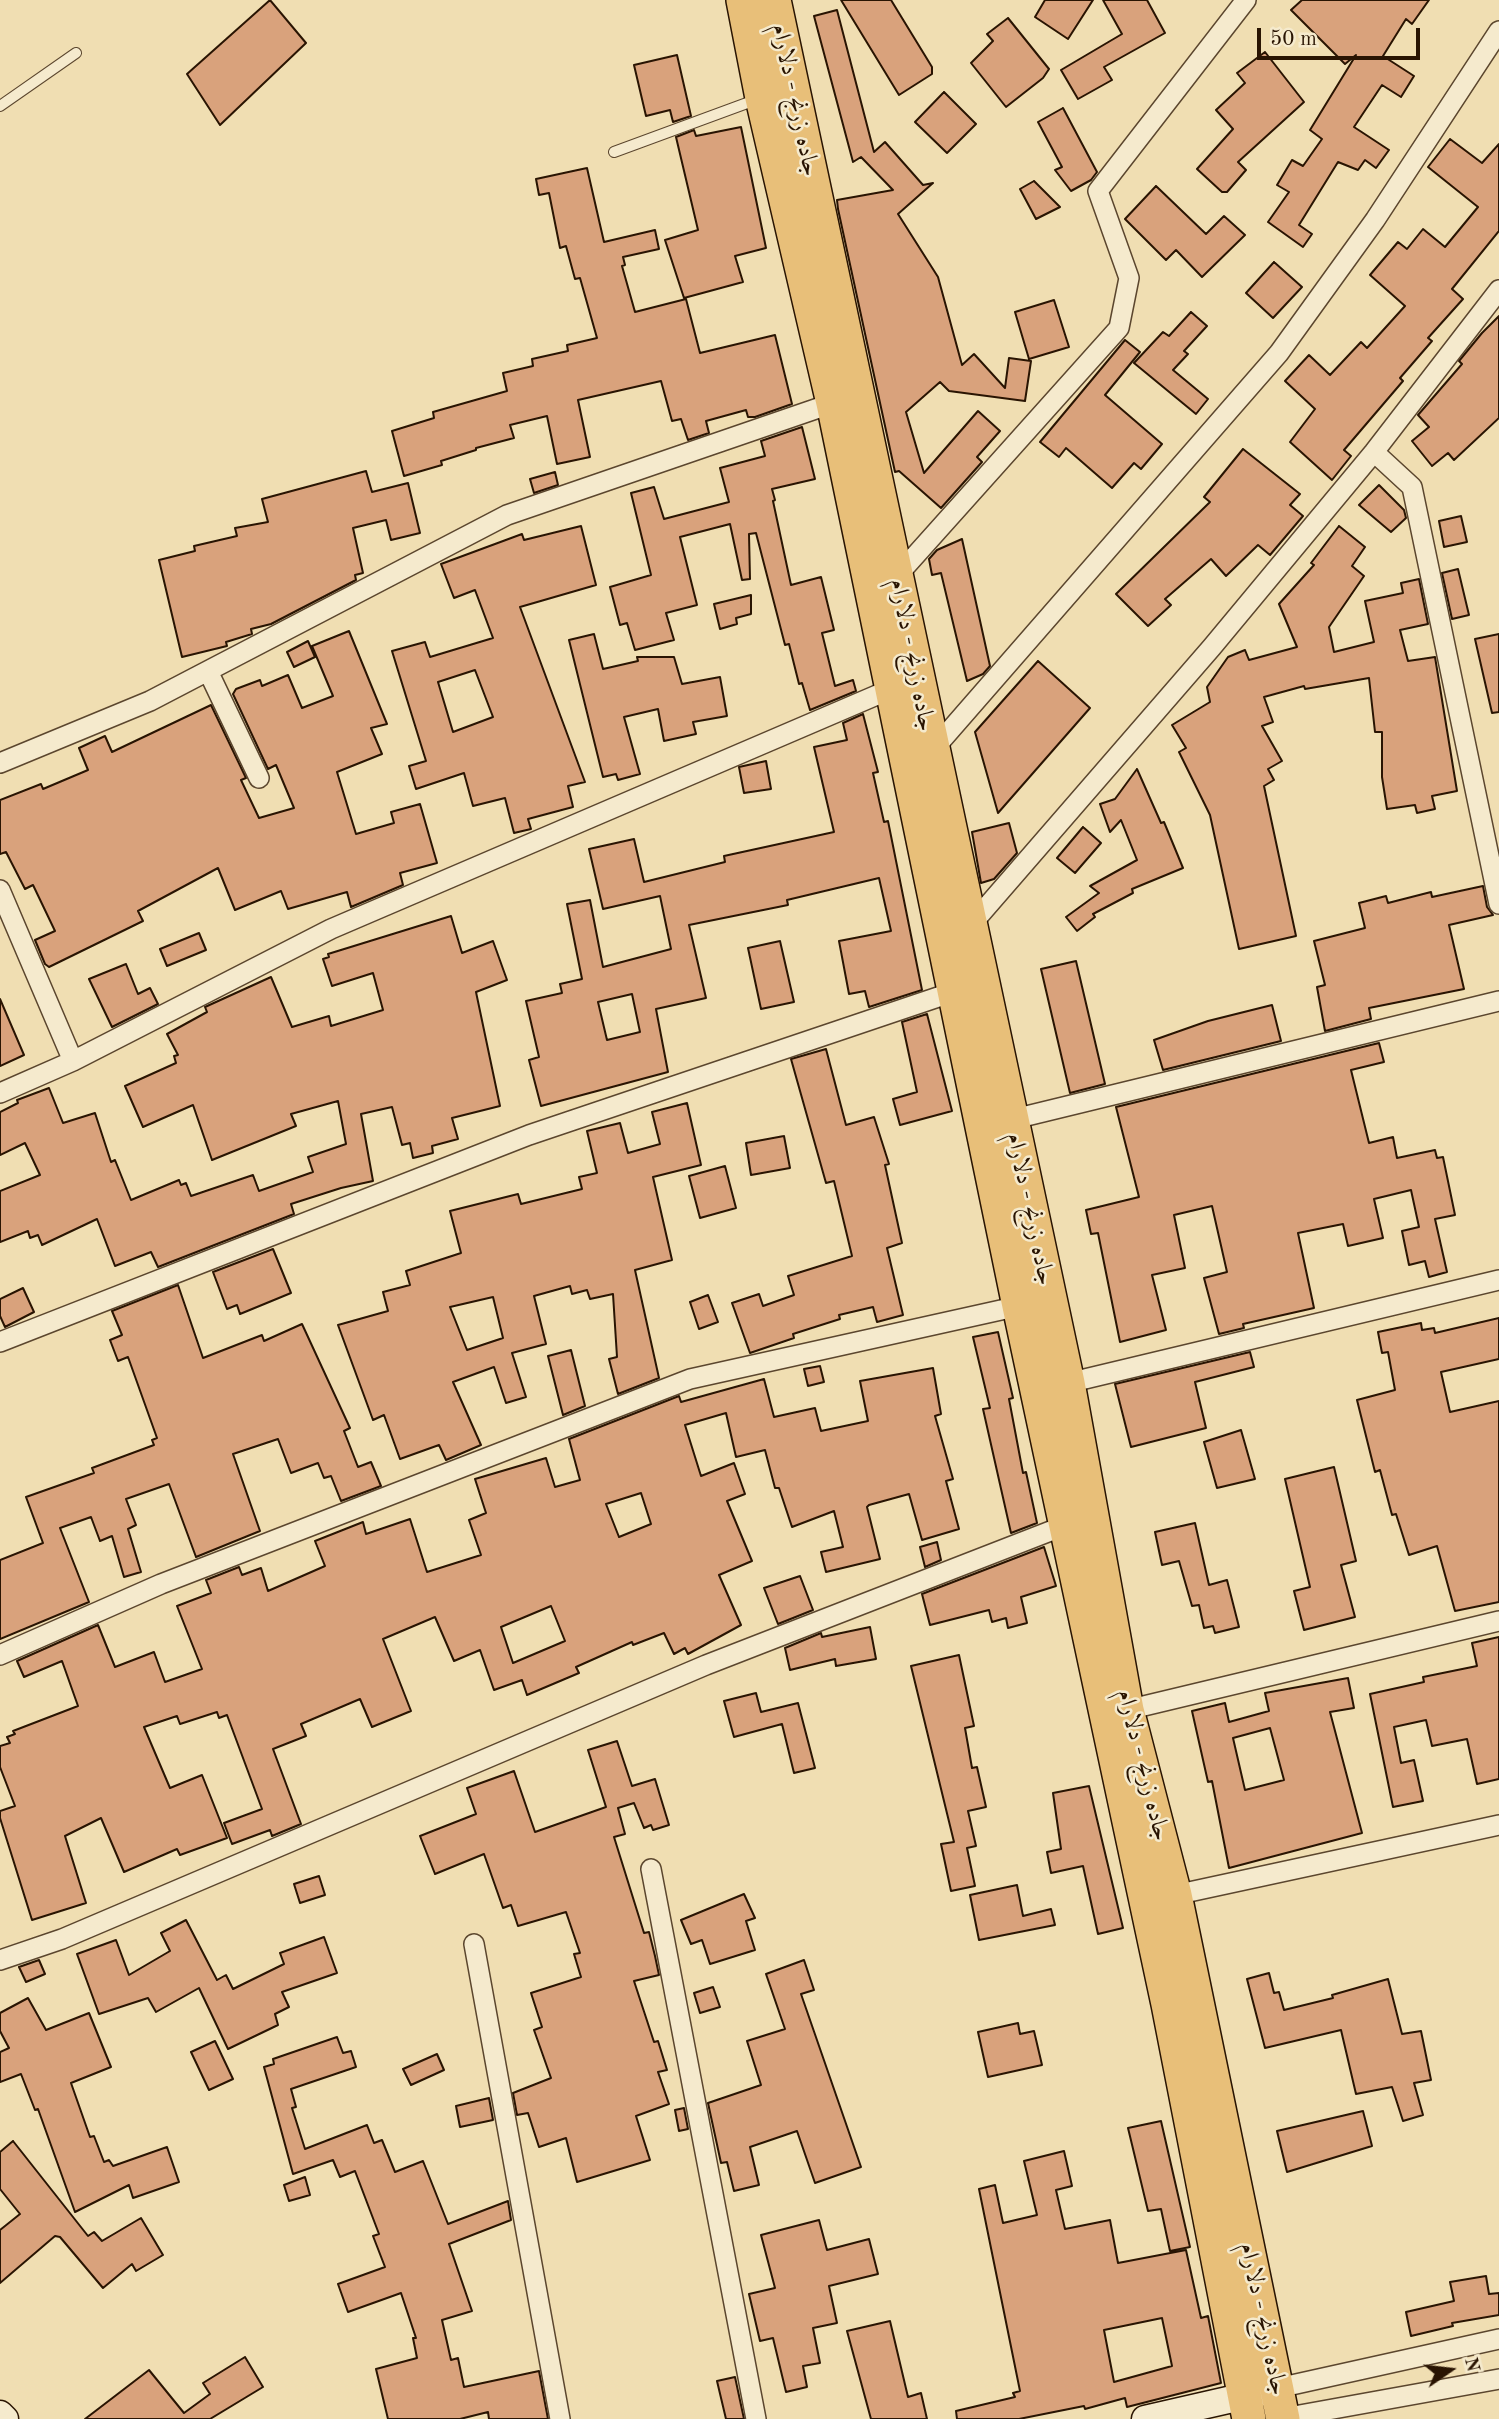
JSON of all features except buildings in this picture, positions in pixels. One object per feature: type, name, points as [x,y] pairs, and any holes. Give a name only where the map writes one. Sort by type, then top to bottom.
[{"type":"highway","name":"جاده زرنج - دلارام","points":[[743,0],[762,98],[833,403],[1019,1306],[1168,2004],[1246,2408]]},
{"type":"highway","name":"جاده زرنج - دلارام","points":[[774,0],[1010,1120],[1069,1383],[1127,1710],[1175,1895],[1281,2411]]},
{"type":"main road","points":[[1145,2419],[1246,2408],[1281,2411]]},
{"type":"main road","points":[[0,2414],[5,2419]]},
{"type":"street","points":[[896,577],[1119,328],[1129,278],[1098,191],[1246,0]]},
{"type":"street","points":[[932,751],[1279,353],[1375,220],[1499,31]]},
{"type":"street","points":[[970,926],[1212,647],[1374,452],[1499,290]]},
{"type":"street","points":[[0,762],[150,701],[507,515],[833,403]]},
{"type":"street","points":[[1374,452],[1412,487],[1499,904]]},
{"type":"street","points":[[208,671],[260,778]]},
{"type":"street","points":[[0,1093],[73,1061],[331,929],[891,689]]},
{"type":"street","points":[[0,890],[73,1061]]},
{"type":"street","points":[[0,1342],[529,1135],[956,990]]},
{"type":"street","points":[[1010,1120],[1499,1001]]},
{"type":"street","points":[[1069,1383],[1499,1279]]},
{"type":"street","points":[[0,1655],[162,1584],[690,1379],[1019,1306]]},
{"type":"street","points":[[0,1960],[74,1934],[706,1665],[1066,1525]]},
{"type":"street","points":[[1127,1710],[1499,1621]]},
{"type":"street","points":[[1175,1895],[1499,1825]]},
{"type":"street","points":[[651,1869],[756,2419]]},
{"type":"street","points":[[474,1944],[560,2419]]},
{"type":"street","points":[[1281,2411],[1499,2339]]},
{"type":"street","points":[[1281,2411],[1499,2379]]},
{"type":"lane","points":[[0,106],[76,53]]},
{"type":"lane","points":[[614,152],[762,98]]}]
